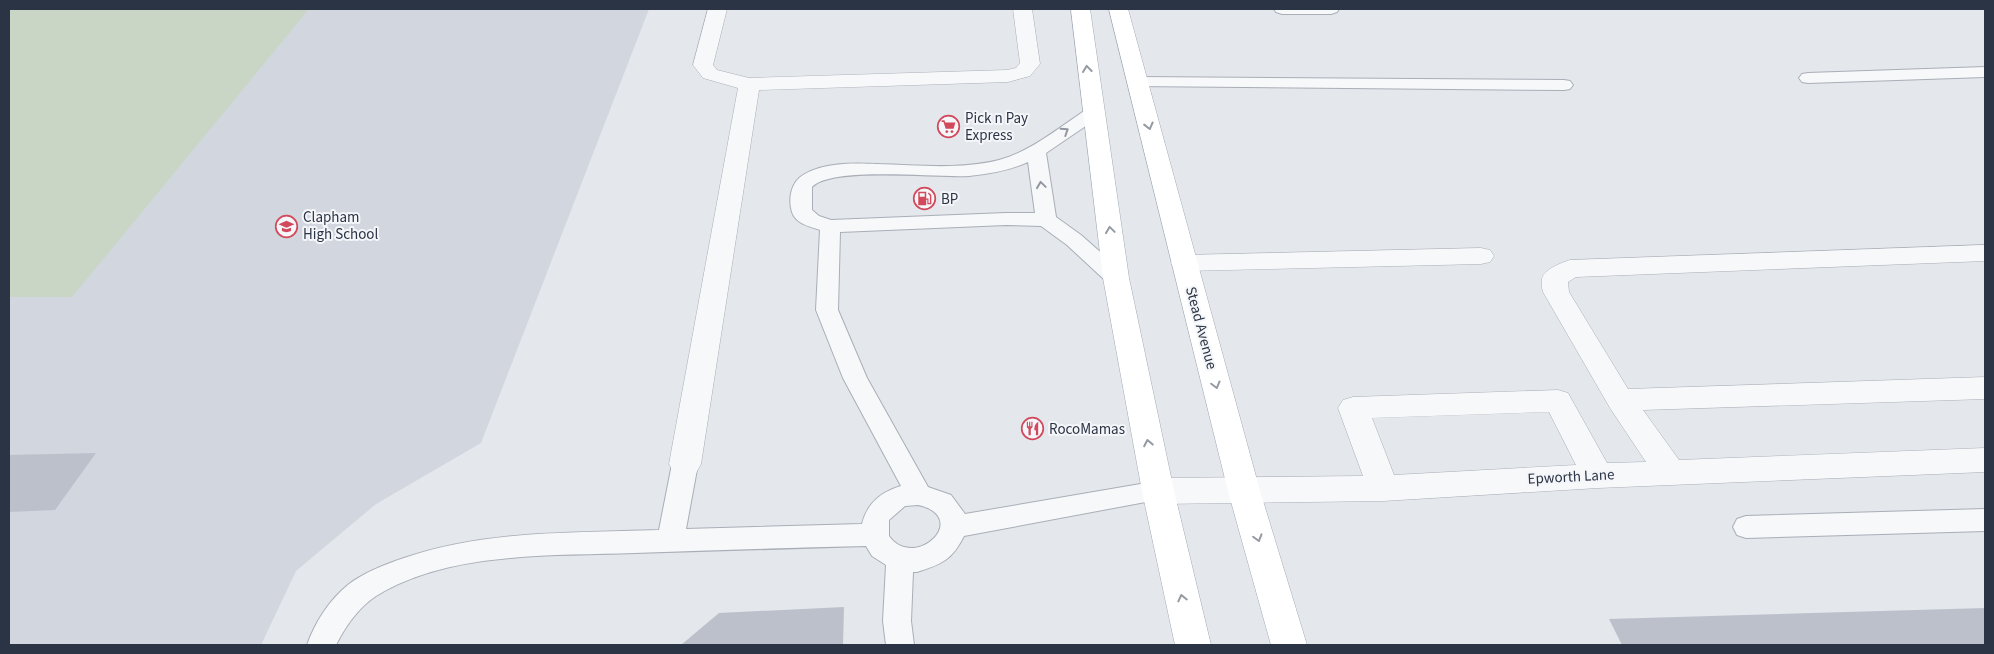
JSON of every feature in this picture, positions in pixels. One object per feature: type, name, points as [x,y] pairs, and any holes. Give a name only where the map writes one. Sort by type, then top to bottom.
[{"type":"main road","points":[[1080,9],[1116,278],[1158,491],[1193,645]]},
{"type":"main road","name":"Stead Avenue","points":[[1118,9],[1244,491],[1289,645]]},
{"type":"street","points":[[716,9],[703,66],[710,74],[748,84],[1008,76],[1023,72],[1030,64],[1022,9]]},
{"type":"street","points":[[684,464],[748,84]]},
{"type":"street","points":[[1672,474],[1620,400],[1556,292],[1555,279],[1570,269],[1985,253]]},
{"type":"street","points":[[1184,264],[1481,256]]},
{"type":"street","points":[[1620,400],[1985,388]]},
{"type":"street","points":[[1383,488],[1353,408],[1558,401],[1598,476]]},
{"type":"street","name":"Epworth Lane","points":[[1158,491],[1383,488],[1598,476],[1985,460]]},
{"type":"lane","points":[[1282,9],[1331,9]]},
{"type":"lane","points":[[1808,78],[1985,72]]},
{"type":"lane","points":[[1138,82],[1564,85]]},
{"type":"lane","points":[[1094,113],[1036,150],[1015,161],[968,170],[853,170],[812,176],[802,186],[800,210],[809,220],[830,226],[1006,218],[1046,220],[1074,240],[1116,278]]},
{"type":"lane","points":[[1036,150],[1046,220]]},
{"type":"lane","points":[[830,226],[826,310],[855,378],[920,494]]},
{"type":"lane","points":[[670,540],[684,464]]},
{"type":"lane","points":[[955,527],[1158,491]]},
{"type":"lane","points":[[920,494],[931,496],[945,503],[953,514],[955,527],[952,538],[936,554],[925,559],[900,559],[888,553],[879,545],[874,536],[874,525],[878,515],[885,506],[895,499],[920,494]]},
{"type":"lane","points":[[1746,527],[1985,520]]},
{"type":"lane","points":[[321,645],[328,629],[343,609],[366,588],[431,560],[520,546],[670,540],[874,536]]},
{"type":"lane","points":[[900,559],[897,621],[900,645]]},
{"type":"shaded area","name":"Clapham High School","points":[[9,9],[649,9],[481,443],[376,504],[296,571],[261,645],[9,645]]},
{"type":"green space","points":[[9,9],[309,9],[72,297],[9,297]]},
{"type":"building","points":[[96,453],[55,510],[9,512],[9,455]]},
{"type":"building","points":[[844,607],[843,645],[681,645],[719,613]]},
{"type":"building","points":[[1985,608],[1985,645],[1622,645],[1609,619]]},
{"type":"place","name":"Pick n Pay Express","points":[[949,127]]},
{"type":"place","name":"BP","points":[[925,199]]},
{"type":"place","name":"Clapham High School","points":[[287,226]]},
{"type":"place","name":"RocoMamas","points":[[1033,429]]}]
